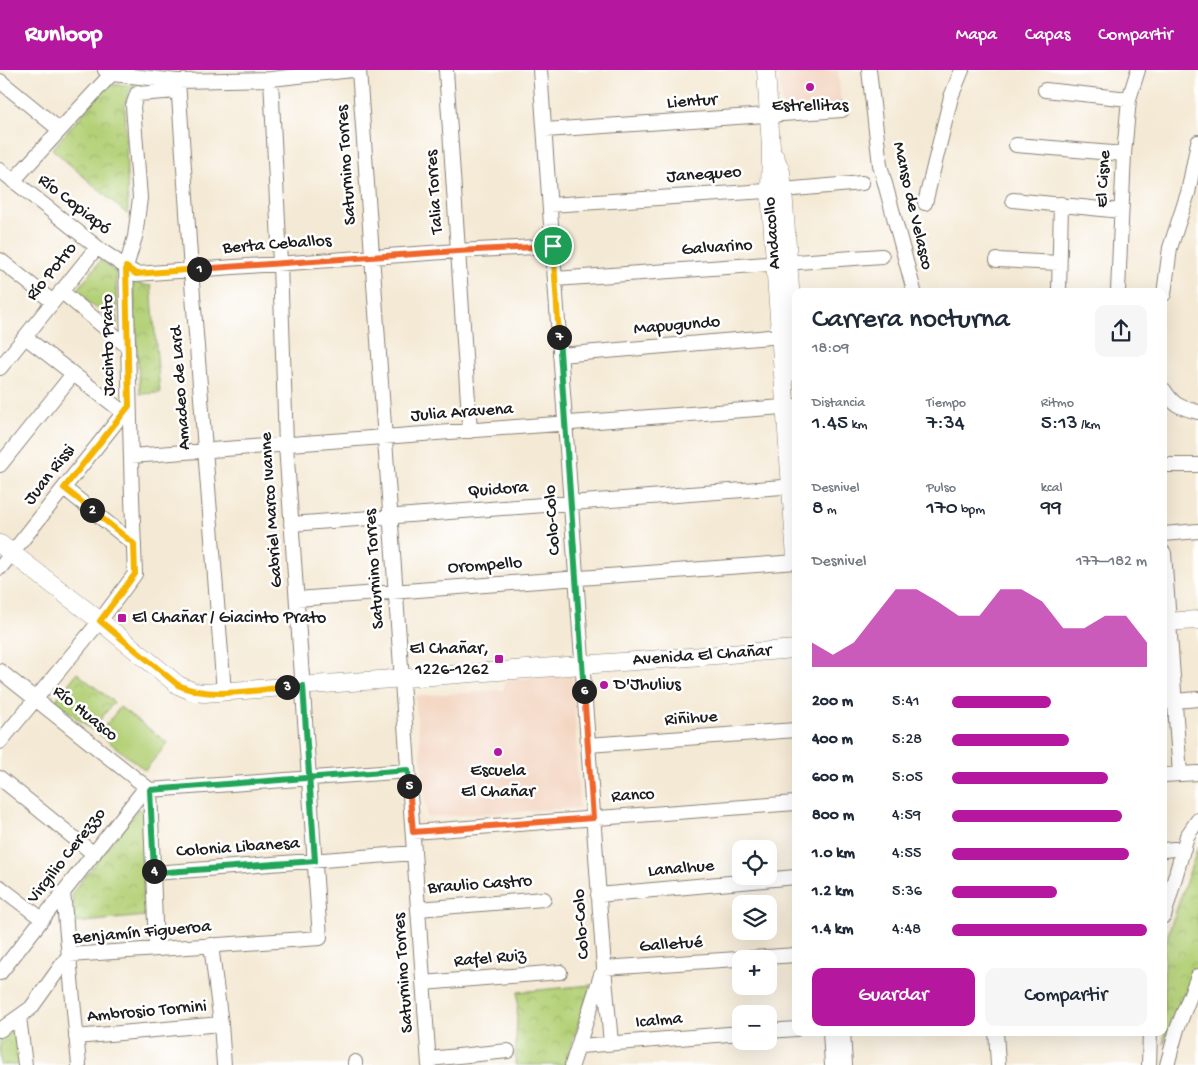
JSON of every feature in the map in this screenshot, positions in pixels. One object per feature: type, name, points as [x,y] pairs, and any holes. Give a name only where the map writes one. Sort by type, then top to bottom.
[{"type":"street","points":[[13,181],[111,71],[178,86],[271,79],[352,70]]},
{"type":"street","name":"Saturnino Torres","points":[[359,70],[429,1062]]},
{"type":"street","name":"Talia Torres","points":[[446,70],[470,431]]},
{"type":"street","name":"Colo-Colo","points":[[540,70],[598,895],[611,1043]]},
{"type":"street","name":"Andacollo","points":[[766,70],[771,147],[777,190],[790,337],[792,433]]},
{"type":"street","name":"Manso de Velasco","points":[[869,70],[880,165],[913,288]]},
{"type":"street","points":[[925,203],[951,97],[962,70]]},
{"type":"street","name":"El Cisne","points":[[1118,288],[1124,154],[1129,98],[1138,70]]},
{"type":"street","name":"Gabriel Marco Ivanne","points":[[271,79],[286,445],[320,938]]},
{"type":"street","points":[[0,81],[60,130]]},
{"type":"street","name":"Jacinto Prato","points":[[0,742],[100,621],[135,574],[131,456],[126,409],[128,346],[126,267],[135,237],[140,198],[133,106],[137,94],[178,86]]},
{"type":"street","name":"Amadeo de Lard","points":[[178,86],[224,692]]},
{"type":"street","points":[[1045,90],[1129,98]]},
{"type":"street","name":"Lientur","points":[[545,130],[842,110]]},
{"type":"street","points":[[1165,288],[1170,248],[1188,193],[1198,142]]},
{"type":"street","points":[[1016,146],[1124,154]]},
{"type":"street","name":"Río Copiapó","points":[[0,170],[97,247],[126,267]]},
{"type":"street","name":"Janequeo","points":[[550,205],[862,183]]},
{"type":"street","points":[[1013,200],[1121,211]]},
{"type":"street","points":[[1058,288],[1061,204]]},
{"type":"street","name":"Berta Ceballos","points":[[126,267],[136,274],[553,246]]},
{"type":"street","name":"Río Potro","points":[[3,359],[25,337],[97,247]]},
{"type":"street","name":"Galvarino","points":[[555,279],[882,256]]},
{"type":"street","points":[[0,260],[53,302]]},
{"type":"street","points":[[997,260],[1059,263]]},
{"type":"street","points":[[62,291],[128,346]]},
{"type":"street","points":[[25,337],[72,374],[126,409]]},
{"type":"street","name":"Mapugundo","points":[[560,355],[790,337]]},
{"type":"street","points":[[0,465],[72,374]]},
{"type":"street","points":[[1167,395],[1177,406],[1198,412]]},
{"type":"street","name":"Julia Aravena","points":[[131,456],[791,407]]},
{"type":"street","name":"Juan Rissi","points":[[0,568],[6,549],[64,488],[126,409]]},
{"type":"street","points":[[1167,465],[1198,465]]},
{"type":"street","name":"Quidora","points":[[291,524],[792,486]]},
{"type":"street","points":[[64,488],[134,544]]},
{"type":"street","points":[[1167,534],[1198,531]]},
{"type":"street","name":"Avenida El Chañar","points":[[6,549],[100,621],[178,685],[194,692],[224,692],[792,649]]},
{"type":"street","name":"Orompello","points":[[297,599],[792,560]]},
{"type":"street","points":[[1167,622],[1198,620]]},
{"type":"street","points":[[1167,649],[1169,702],[1180,774]]},
{"type":"street","name":"Río Huasco","points":[[0,671],[148,789]]},
{"type":"street","points":[[1169,702],[1198,699]]},
{"type":"street","name":"Riñihue","points":[[588,745],[792,730]]},
{"type":"street","points":[[156,949],[154,873],[148,789],[408,770]]},
{"type":"street","points":[[1167,775],[1198,773]]},
{"type":"street","points":[[0,778],[94,854]]},
{"type":"street","name":"Virgilio Cerezzo","points":[[0,972],[148,789]]},
{"type":"street","name":"Ranco","points":[[413,832],[792,803]]},
{"type":"street","points":[[1167,906],[1187,836],[1198,820]]},
{"type":"street","points":[[1167,850],[1184,848]]},
{"type":"street","name":"Colonia Libanesa","points":[[154,873],[414,853]]},
{"type":"street","name":"Lanalhue","points":[[598,895],[792,877]]},
{"type":"street","points":[[0,887],[42,919]]},
{"type":"street","points":[[63,892],[79,1065]]},
{"type":"street","name":"Braulio Castro","points":[[418,909],[544,899]]},
{"type":"street","name":"Benjamín Figueroa","points":[[0,1030],[31,1008],[69,955],[320,938]]},
{"type":"street","points":[[211,945],[224,1065]]},
{"type":"street","name":"Galletué","points":[[604,968],[792,955]]},
{"type":"street","name":"Colo-Colo","points":[[572,1065],[580,1046],[604,968]]},
{"type":"street","name":"Rafel Ruiz","points":[[423,983],[560,972]]},
{"type":"street","points":[[1167,1065],[1177,1029],[1198,976]]},
{"type":"street","points":[[19,1017],[25,1065]]},
{"type":"street","name":"Ambrosio Tornini","points":[[76,1036],[221,1024]]},
{"type":"street","points":[[777,1030],[792,1029]]},
{"type":"street","name":"Icalma","points":[[580,1046],[732,1034]]},
{"type":"street","points":[[830,1036],[832,1065]]},
{"type":"street","points":[[843,1036],[845,1065]]},
{"type":"street","points":[[996,1036],[998,1065]]},
{"type":"street","points":[[1150,1036],[1150,1065]]},
{"type":"street","points":[[429,1062],[508,1051]]},
{"type":"shaded area","name":"Estrellitas","points":[[778,70],[838,70],[841,103],[786,108],[782,104]]},
{"type":"shaded area","name":"Escuela El Chañar","points":[[573,675],[579,808],[427,817],[415,696],[503,690],[506,680]]},
{"type":"green space","points":[[140,84],[129,91],[125,105],[128,215],[52,149],[108,85]]},
{"type":"green space","points":[[101,260],[116,272],[117,325],[76,292]]},
{"type":"green space","points":[[133,283],[151,286],[160,393],[140,394]]},
{"type":"green space","points":[[77,673],[114,702],[92,730],[55,701]]},
{"type":"green space","points":[[120,707],[168,743],[145,770],[99,734]]},
{"type":"green space","points":[[138,809],[143,810],[146,916],[75,923],[72,893]]},
{"type":"green space","points":[[1198,847],[1198,966],[1164,1044],[1164,1036],[1167,1036],[1167,937]]},
{"type":"green space","points":[[591,985],[565,1065],[515,1065],[518,992]]},
{"type":"green space","points":[[18,1026],[22,1065],[0,1065],[0,1038]]},
{"type":"place","name":"Estrellitas","points":[[810,87]]},
{"type":"place","name":"El Chañar / Giacinto Prato","points":[[122,618]]},
{"type":"place","name":"El Chañar, 1226-1262","points":[[499,659]]},
{"type":"place","name":"D'Jhulius","points":[[604,685]]},
{"type":"place","name":"Escuela El Chañar","points":[[498,752]]},
{"type":"route","points":[[553,246],[136,274],[126,267],[129,406],[64,488],[134,544],[135,574],[100,621],[178,685],[194,692],[214,693],[303,686],[309,778],[315,861],[154,873],[150,790],[309,778],[408,770],[413,832],[593,818],[553,246]]}]
